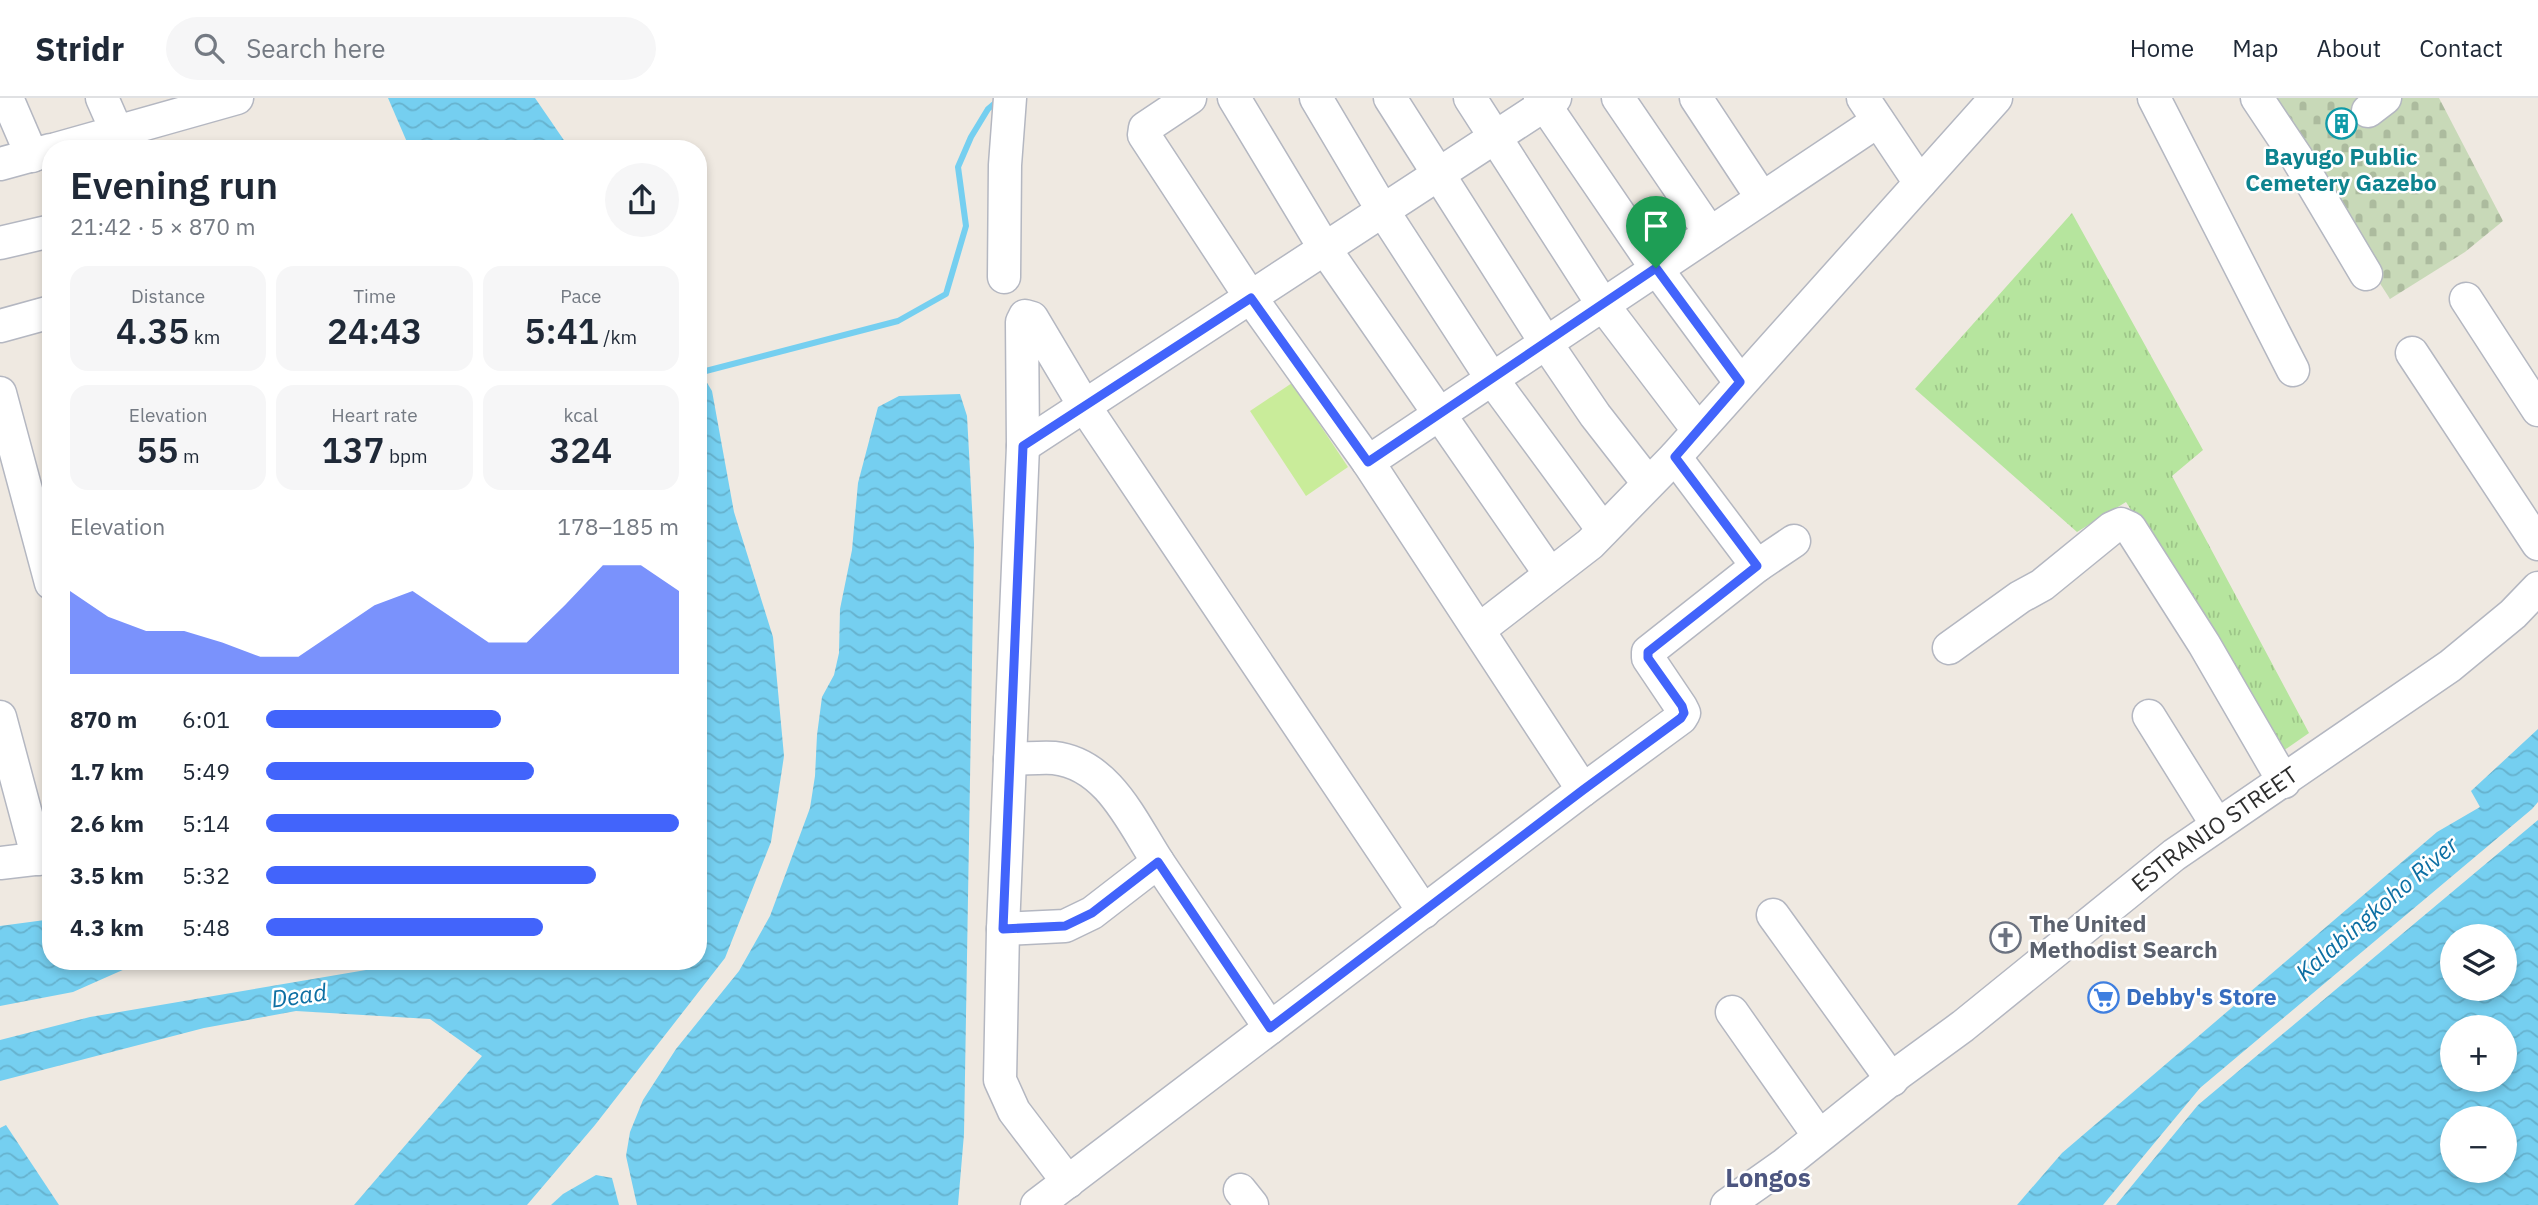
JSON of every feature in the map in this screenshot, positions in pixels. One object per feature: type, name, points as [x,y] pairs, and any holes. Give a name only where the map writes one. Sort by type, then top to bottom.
[{"type":"street","points":[[7,98],[42,146]]},
{"type":"street","points":[[102,98],[117,132]]},
{"type":"street","points":[[1004,277],[1005,165],[1010,98]]},
{"type":"street","points":[[1190,98],[1143,131],[1251,298],[1368,462],[1480,629],[1583,790]]},
{"type":"street","points":[[1234,98],[1325,249],[1550,574]]},
{"type":"street","points":[[1316,98],[1383,211],[1492,379],[1603,530]]},
{"type":"street","points":[[1390,98],[1595,415],[1648,482]]},
{"type":"street","points":[[1469,98],[1603,305],[1698,430]]},
{"type":"street","points":[[1618,98],[1710,233]]},
{"type":"street","points":[[1696,98],[1762,198]]},
{"type":"street","points":[[1480,629],[1590,544],[1675,457],[1996,98]]},
{"type":"street","points":[[2154,98],[2294,370]]},
{"type":"street","points":[[2257,98],[2297,158],[2366,274]]},
{"type":"street","points":[[89,140],[227,99]]},
{"type":"street","points":[[1023,446],[1383,211],[1547,100],[1656,268],[1740,382]]},
{"type":"street","points":[[1368,462],[1762,198],[1870,109],[1920,183]]},
{"type":"street","points":[[0,164],[42,153]]},
{"type":"street","points":[[0,243],[42,232]]},
{"type":"street","points":[[2466,299],[2538,410]]},
{"type":"street","points":[[0,326],[42,314]]},
{"type":"street","points":[[1068,1182],[1014,1111],[1000,1080],[1003,929],[1023,446],[1022,321],[1025,316],[1032,318],[1085,407],[1424,912]]},
{"type":"street","points":[[2412,353],[2538,544]]},
{"type":"street","points":[[0,393],[42,549]]},
{"type":"street","points":[[1675,457],[1757,566]]},
{"type":"street","points":[[1949,648],[2020,597],[2042,585],[2112,528],[2121,524],[2130,528],[2204,644],[2284,782]]},
{"type":"street","points":[[1037,1205],[1681,718],[1684,713],[1682,706],[1648,658],[1648,652],[1757,566],[1794,541]]},
{"type":"street","name":"ESTRANIO STREET","points":[[1727,1205],[1785,1164],[2052,956],[2167,860],[2450,666],[2513,614],[2538,587]]},
{"type":"street","points":[[2149,716],[2217,825]]},
{"type":"street","points":[[0,717],[42,852]]},
{"type":"street","points":[[1010,760],[1054,758],[1076,764],[1098,777],[1114,792],[1270,1028]]},
{"type":"street","points":[[0,863],[42,858]]},
{"type":"street","points":[[1003,929],[1065,926],[1092,913],[1158,862]]},
{"type":"street","points":[[1773,915],[1892,1080]]},
{"type":"street","points":[[1732,1012],[1819,1136]]},
{"type":"green space","points":[[2261,98],[2439,98],[2503,221],[2465,252],[2390,299]]},
{"type":"green space","points":[[2072,213],[2203,450],[2172,476],[2309,733],[2283,751],[2126,502],[2077,532],[1915,389]]},
{"type":"green space","points":[[1292,383],[1348,467],[1306,496],[1250,411]]},
{"type":"water","points":[[388,98],[535,98],[564,140],[406,140]]},
{"type":"water","name":"Dead","points":[[707,383],[712,391],[734,512],[773,637],[784,756],[771,842],[725,958],[595,1125],[527,1205],[354,1205],[482,1056],[430,1019],[296,1011],[204,1028],[0,1081],[0,1040],[90,1017],[366,970],[707,970]]},
{"type":"water","points":[[960,394],[967,416],[974,544],[964,1134],[958,1205],[637,1205],[626,1156],[630,1132],[643,1100],[676,1049],[739,971],[770,916],[810,808],[822,697],[834,675],[839,653],[840,609],[852,550],[858,483],[878,407],[899,396]]},
{"type":"water","name":"Kalabingkoho River","points":[[2538,729],[2538,802],[2532,809],[2200,1088],[2103,1205],[2017,1205],[2062,1153],[2437,832],[2480,807],[2471,791]]},
{"type":"water","points":[[2538,820],[2538,1205],[2116,1205],[2198,1105]]},
{"type":"water","points":[[42,920],[42,970],[123,970],[73,992],[0,1006],[0,926]]},
{"type":"water","points":[[6,1125],[59,1205],[0,1205],[0,1128]]},
{"type":"water","points":[[596,1175],[612,1178],[619,1205],[551,1205],[563,1194]]},
{"type":"waterway","points":[[707,371],[898,321],[946,294],[966,226],[958,167],[971,137],[988,109],[1000,99]]},
{"type":"place","name":"Bayugo Public Cemetery Gazebo","points":[[2341,123]]},
{"type":"place","name":"The United Methodist Search","points":[[2006,937]]},
{"type":"place","name":"Debby's Store","points":[[2103,997]]},
{"type":"district","name":"Longos","points":[[1768,1178]]},
{"type":"route","points":[[1656,268],[1740,382],[1675,457],[1757,566],[1648,652],[1648,658],[1682,706],[1684,713],[1681,718],[1270,1028],[1158,862],[1092,913],[1065,926],[1003,929],[1023,446],[1251,298],[1368,462],[1656,268]]}]
